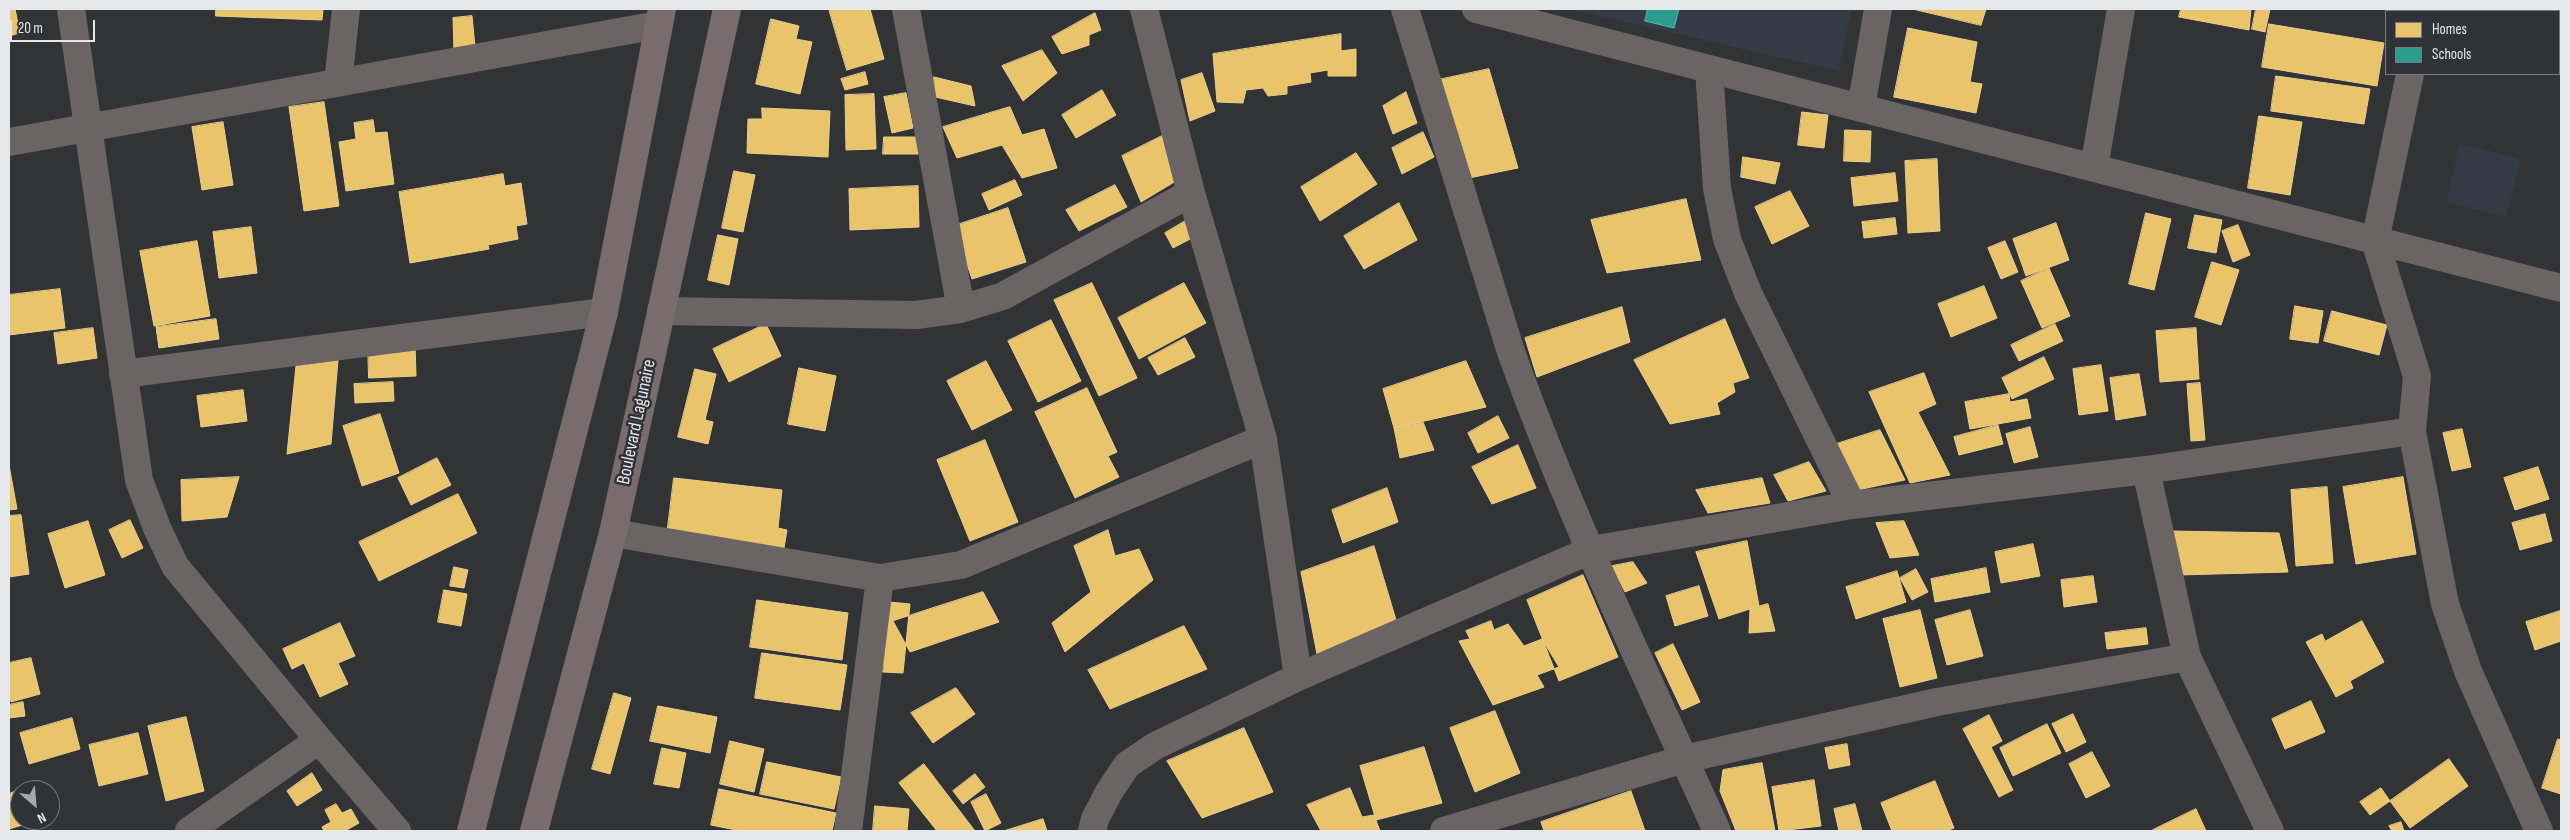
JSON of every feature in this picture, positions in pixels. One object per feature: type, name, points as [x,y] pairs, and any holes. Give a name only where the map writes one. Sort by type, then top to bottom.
[{"type":"main road","name":"Boulevard Lagunaire","points":[[534,831],[613,533],[727,9]]},
{"type":"main road","points":[[471,831],[604,312],[660,17]]},
{"type":"street","points":[[71,9],[90,128],[138,480],[157,528],[176,566],[319,740],[397,831]]},
{"type":"street","points":[[338,83],[346,9]]},
{"type":"street","points":[[906,9],[960,309]]},
{"type":"street","points":[[1144,9],[1191,193],[1263,439],[1298,677]]},
{"type":"street","points":[[1405,9],[1511,352],[1529,402],[1590,550],[1717,831]]},
{"type":"street","points":[[1476,9],[2561,288]]},
{"type":"street","points":[[1861,108],[1878,9]]},
{"type":"street","points":[[2094,168],[2121,9]]},
{"type":"street","points":[[9,142],[338,83],[660,17]]},
{"type":"street","points":[[1709,69],[1717,188],[1728,239],[1748,293],[1852,505]]},
{"type":"street","points":[[2410,75],[2375,241],[2417,376],[2412,431],[2446,604],[2468,671],[2539,831]]},
{"type":"street","points":[[661,311],[916,314],[960,309],[1003,296],[1191,193]]},
{"type":"street","points":[[124,374],[604,312]]},
{"type":"street","points":[[1092,831],[1095,819],[1109,792],[1127,765],[1155,746],[1298,677],[1590,550],[1852,505],[2146,470],[2412,431]]},
{"type":"street","points":[[613,533],[880,578],[961,565],[1263,439]]},
{"type":"street","points":[[2146,470],[2187,657],[2270,831]]},
{"type":"street","points":[[848,831],[880,578]]},
{"type":"street","points":[[1444,831],[1684,759],[1937,702],[2187,657]]},
{"type":"street","points":[[188,831],[319,740]]},
{"type":"shaded area","points":[[1569,9],[1852,9],[1839,71]]},
{"type":"shaded area","points":[[2460,144],[2521,159],[2506,217],[2446,202]]},
{"type":"building: Homes","points":[[9,9],[15,9],[20,33],[9,36]]},
{"type":"building: Homes","points":[[216,9],[323,9],[322,20],[216,16]]},
{"type":"building: Homes","points":[[829,9],[870,9],[884,59],[847,70]]},
{"type":"building: Homes","points":[[1913,9],[1986,9],[1981,25]]},
{"type":"building: Homes","points":[[2181,9],[2251,9],[2249,30],[2179,17]]},
{"type":"building: Homes","points":[[2256,9],[2270,9],[2265,32],[2252,29]]},
{"type":"building: Homes","points":[[2492,9],[2529,9],[2528,10]]},
{"type":"building: Homes","points":[[1095,13],[1101,30],[1089,35],[1089,45],[1062,54],[1052,37]]},
{"type":"building: Homes","points":[[472,16],[475,47],[454,50],[453,18]]},
{"type":"building: Homes","points":[[771,19],[799,26],[796,39],[812,42],[800,94],[756,84]]},
{"type":"building: Homes","points":[[2269,24],[2384,43],[2377,86],[2262,67]]},
{"type":"building: Homes","points":[[1908,28],[1977,42],[1970,82],[1982,84],[1976,113],[1894,97]]},
{"type":"building: Homes","points":[[1341,34],[1341,51],[1356,49],[1356,76],[1328,76],[1328,70],[1310,73],[1311,82],[1287,86],[1287,94],[1268,96],[1263,88],[1246,90],[1243,103],[1217,102],[1213,54]]},
{"type":"building: Homes","points":[[1042,50],[1057,73],[1023,101],[1002,66]]},
{"type":"building: Homes","points":[[1489,69],[1518,168],[1469,178],[1438,80]]},
{"type":"building: Homes","points":[[865,72],[868,84],[845,90],[841,79]]},
{"type":"building: Homes","points":[[1202,73],[1215,111],[1190,121],[1181,80]]},
{"type":"building: Homes","points":[[2276,76],[2370,89],[2364,124],[2271,111]]},
{"type":"building: Homes","points":[[934,77],[971,86],[975,106],[935,97]]},
{"type":"building: Homes","points":[[1102,90],[1116,115],[1076,138],[1062,115]]},
{"type":"building: Homes","points":[[1406,92],[1417,123],[1393,134],[1383,106]]},
{"type":"building: Homes","points":[[906,93],[913,128],[892,133],[884,97]]},
{"type":"building: Homes","points":[[874,94],[876,149],[846,150],[845,95]]},
{"type":"building: Homes","points":[[324,102],[339,206],[304,211],[289,107]]},
{"type":"building: Homes","points":[[1010,107],[1022,135],[1044,129],[1057,168],[1022,178],[1002,145],[957,158],[943,127]]},
{"type":"building: Homes","points":[[762,108],[830,111],[828,157],[747,153],[748,119],[762,119]]},
{"type":"building: Homes","points":[[1802,112],[1828,115],[1824,148],[1798,145]]},
{"type":"building: Homes","points":[[2259,116],[2302,122],[2290,195],[2248,188]]},
{"type":"building: Homes","points":[[373,120],[375,133],[387,132],[394,184],[346,191],[339,142],[356,139],[354,123]]},
{"type":"building: Homes","points":[[223,122],[233,185],[202,190],[192,127]]},
{"type":"building: Homes","points":[[1845,130],[1871,131],[1870,162],[1844,161]]},
{"type":"building: Homes","points":[[1423,132],[1434,157],[1402,174],[1392,148]]},
{"type":"building: Homes","points":[[1164,135],[1176,181],[1141,202],[1122,156]]},
{"type":"building: Homes","points":[[884,137],[919,137],[918,154],[883,154]]},
{"type":"building: Homes","points":[[1356,153],[1377,184],[1320,221],[1301,187]]},
{"type":"building: Homes","points":[[1743,157],[1780,163],[1775,184],[1741,177]]},
{"type":"building: Homes","points":[[1937,159],[1940,231],[1908,233],[1905,161]]},
{"type":"building: Homes","points":[[734,171],[755,175],[743,232],[722,228]]},
{"type":"building: Homes","points":[[1895,173],[1898,201],[1854,206],[1851,178]]},
{"type":"building: Homes","points":[[503,174],[505,186],[521,183],[527,224],[516,226],[518,239],[488,245],[489,249],[410,263],[399,192]]},
{"type":"building: Homes","points":[[1015,180],[1022,195],[989,210],[982,194]]},
{"type":"building: Homes","points":[[1115,185],[1127,207],[1079,231],[1066,210]]},
{"type":"building: Homes","points":[[918,186],[919,227],[850,230],[849,189]]},
{"type":"building: Homes","points":[[1790,191],[1809,226],[1772,244],[1755,207]]},
{"type":"building: Homes","points":[[1686,199],[1701,260],[1607,273],[1591,220]]},
{"type":"building: Homes","points":[[1399,203],[1417,240],[1364,269],[1344,236]]},
{"type":"building: Homes","points":[[1008,208],[1026,262],[972,279],[954,226]]},
{"type":"building: Homes","points":[[2146,213],[2171,219],[2154,290],[2129,284]]},
{"type":"building: Homes","points":[[2195,215],[2222,220],[2216,253],[2188,248]]},
{"type":"building: Homes","points":[[1895,218],[1897,234],[1864,238],[1862,222]]},
{"type":"building: Homes","points":[[1187,220],[1196,236],[1173,248],[1165,233]]},
{"type":"building: Homes","points":[[2056,223],[2069,260],[2026,276],[2013,239]]},
{"type":"building: Homes","points":[[2238,225],[2250,255],[2233,262],[2222,231]]},
{"type":"building: Homes","points":[[251,227],[257,273],[219,278],[213,232]]},
{"type":"building: Homes","points":[[718,235],[738,239],[729,285],[708,280]]},
{"type":"building: Homes","points":[[197,241],[210,316],[154,326],[140,251]]},
{"type":"building: Homes","points":[[2005,241],[2018,272],[2001,279],[1988,248]]},
{"type":"building: Homes","points":[[2212,262],[2239,270],[2221,325],[2195,317]]},
{"type":"building: Homes","points":[[2049,268],[2070,316],[2042,328],[2021,281]]},
{"type":"building: Homes","points":[[1092,283],[1137,378],[1099,396],[1054,300]]},
{"type":"building: Homes","points":[[1184,283],[1206,323],[1139,359],[1118,318]]},
{"type":"building: Homes","points":[[1984,286],[1997,318],[1951,337],[1938,304]]},
{"type":"building: Homes","points":[[60,289],[65,328],[9,335],[9,295]]},
{"type":"building: Homes","points":[[2295,306],[2323,311],[2318,343],[2290,339]]},
{"type":"building: Homes","points":[[1622,307],[1630,342],[1537,377],[1525,338]]},
{"type":"building: Homes","points":[[2332,311],[2387,325],[2379,355],[2324,341]]},
{"type":"building: Homes","points":[[216,319],[219,339],[159,348],[156,327]]},
{"type":"building: Homes","points":[[1725,319],[1749,378],[1733,383],[1735,392],[1717,403],[1720,414],[1670,424],[1634,360]]},
{"type":"building: Homes","points":[[1051,320],[1081,381],[1038,402],[1008,341]]},
{"type":"building: Homes","points":[[766,324],[781,356],[729,382],[713,349]]},
{"type":"building: Homes","points":[[2055,324],[2063,341],[2019,361],[2011,345]]},
{"type":"building: Homes","points":[[93,328],[97,358],[58,364],[54,333]]},
{"type":"building: Homes","points":[[2196,328],[2199,379],[2160,382],[2156,331]]},
{"type":"building: Homes","points":[[1185,338],[1195,357],[1158,375],[1148,358]]},
{"type":"building: Homes","points":[[368,344],[415,344],[416,376],[369,378]]},
{"type":"building: Homes","points":[[2044,357],[2054,379],[2012,399],[2002,378]]},
{"type":"building: Homes","points":[[338,360],[331,444],[287,454],[296,366]]},
{"type":"building: Homes","points":[[986,361],[1012,410],[972,430],[947,381]]},
{"type":"building: Homes","points":[[1466,361],[1486,407],[1394,428],[1383,389]]},
{"type":"building: Homes","points":[[2101,365],[2108,411],[2079,415],[2073,369]]},
{"type":"building: Homes","points":[[799,368],[836,376],[825,431],[788,424]]},
{"type":"building: Homes","points":[[695,369],[716,374],[705,420],[713,422],[708,444],[678,437]]},
{"type":"building: Homes","points":[[1924,373],[1936,404],[1918,412],[1950,475],[1910,483],[1869,392]]},
{"type":"building: Homes","points":[[2139,374],[2146,415],[2116,420],[2110,378]]},
{"type":"building: Homes","points":[[393,382],[394,401],[355,403],[354,384]]},
{"type":"building: Homes","points":[[2200,383],[2205,440],[2191,441],[2187,384]]},
{"type":"building: Homes","points":[[1087,388],[1117,452],[1108,456],[1119,477],[1075,498],[1035,412]]},
{"type":"building: Homes","points":[[243,390],[247,421],[201,427],[197,396]]},
{"type":"building: Homes","points":[[2009,394],[2010,402],[2027,399],[2031,418],[1970,429],[1965,402]]},
{"type":"building: Homes","points":[[380,414],[399,473],[362,486],[343,426]]},
{"type":"building: Homes","points":[[1498,416],[1509,438],[1478,453],[1468,433]]},
{"type":"building: Homes","points":[[1423,422],[1434,450],[1400,458],[1394,428]]},
{"type":"building: Homes","points":[[1998,425],[2003,444],[1959,455],[1954,437]]},
{"type":"building: Homes","points":[[2030,427],[2038,457],[2014,463],[2006,434]]},
{"type":"building: Homes","points":[[2462,429],[2471,467],[2452,471],[2443,433]]},
{"type":"building: Homes","points":[[1880,430],[1905,480],[1857,490],[1827,447]]},
{"type":"building: Homes","points":[[985,440],[1018,522],[970,541],[937,460]]},
{"type":"building: Homes","points":[[1518,445],[1536,488],[1492,504],[1472,467]]},
{"type":"building: Homes","points":[[437,458],[451,485],[411,505],[398,478]]},
{"type":"building: Homes","points":[[1809,462],[1826,491],[1788,501],[1774,475]]},
{"type":"building: Homes","points":[[9,465],[17,509],[9,510]]},
{"type":"building: Homes","points":[[2538,467],[2549,499],[2515,510],[2504,478]]},
{"type":"building: Homes","points":[[239,477],[227,517],[182,521],[181,480]]},
{"type":"building: Homes","points":[[2403,477],[2416,554],[2356,564],[2343,487]]},
{"type":"building: Homes","points":[[674,478],[782,490],[778,528],[787,530],[784,548],[667,535]]},
{"type":"building: Homes","points":[[1762,478],[1770,503],[1708,513],[1696,490]]},
{"type":"building: Homes","points":[[2327,487],[2333,563],[2296,566],[2291,490]]},
{"type":"building: Homes","points":[[1387,488],[1398,522],[1343,543],[1332,510]]},
{"type":"building: Homes","points":[[458,494],[477,533],[379,581],[359,542]]},
{"type":"building: Homes","points":[[2545,514],[2552,541],[2520,550],[2512,523]]},
{"type":"building: Homes","points":[[21,515],[29,574],[9,577],[9,516]]},
{"type":"building: Homes","points":[[130,520],[143,548],[122,558],[109,530]]},
{"type":"building: Homes","points":[[88,521],[105,575],[65,588],[48,534]]},
{"type":"building: Homes","points":[[1904,521],[1919,555],[1890,558],[1876,523]]},
{"type":"building: Homes","points":[[1108,530],[1115,556],[1139,549],[1153,580],[1065,652],[1052,623],[1091,592],[1074,546]]},
{"type":"building: Homes","points":[[2172,531],[2279,533],[2288,572],[2179,575]]},
{"type":"building: Homes","points":[[1747,541],[1759,606],[1719,619],[1696,552]]},
{"type":"building: Homes","points":[[2033,544],[2040,576],[2001,583],[1995,552]]},
{"type":"building: Homes","points":[[1374,546],[1396,620],[1317,654],[1301,572]]},
{"type":"building: Homes","points":[[1633,562],[1647,583],[1625,592],[1612,566]]},
{"type":"building: Homes","points":[[454,567],[468,570],[464,588],[450,586]]},
{"type":"building: Homes","points":[[1986,568],[1990,592],[1935,602],[1931,579]]},
{"type":"building: Homes","points":[[1916,569],[1928,592],[1912,600],[1900,578]]},
{"type":"building: Homes","points":[[1897,571],[1906,602],[1856,619],[1846,587]]},
{"type":"building: Homes","points":[[1583,575],[1618,657],[1559,681],[1527,600]]},
{"type":"building: Homes","points":[[2093,576],[2097,602],[2064,607],[2061,580]]},
{"type":"building: Homes","points":[[1699,586],[1708,616],[1675,626],[1666,596]]},
{"type":"building: Homes","points":[[444,590],[467,594],[461,626],[438,622]]},
{"type":"building: Homes","points":[[983,592],[999,622],[910,652],[893,621]]},
{"type":"building: Homes","points":[[757,600],[848,613],[842,660],[750,647]]},
{"type":"building: Homes","points":[[889,602],[910,604],[903,673],[883,672]]},
{"type":"building: Homes","points":[[1768,604],[1775,631],[1749,633],[1750,609]]},
{"type":"building: Homes","points":[[1920,610],[1937,678],[1900,687],[1883,619]]},
{"type":"building: Homes","points":[[1970,610],[1983,656],[1947,665],[1935,620]]},
{"type":"building: Homes","points":[[2560,611],[2561,641],[2535,650],[2526,622]]},
{"type":"building: Homes","points":[[1491,621],[1494,630],[1508,624],[1524,646],[1542,639],[1559,667],[1537,675],[1544,687],[1493,705],[1459,641],[1470,639],[1466,631]]},
{"type":"building: Homes","points":[[2362,621],[2384,662],[2350,681],[2353,688],[2336,697],[2306,642],[2322,634],[2325,641]]},
{"type":"building: Homes","points":[[340,623],[355,656],[338,663],[348,684],[320,697],[304,663],[292,669],[283,649]]},
{"type":"building: Homes","points":[[1184,626],[1207,669],[1110,709],[1088,670]]},
{"type":"building: Homes","points":[[2146,628],[2148,644],[2107,649],[2105,633]]},
{"type":"building: Homes","points":[[1673,644],[1700,702],[1682,710],[1655,653]]},
{"type":"building: Homes","points":[[762,653],[847,665],[840,710],[755,698]]},
{"type":"building: Homes","points":[[31,658],[40,694],[11,702],[9,663]]},
{"type":"building: Homes","points":[[956,688],[975,714],[933,743],[911,713]]},
{"type":"building: Homes","points":[[614,693],[631,698],[610,774],[592,769]]},
{"type":"building: Homes","points":[[2311,701],[2325,732],[2285,749],[2272,719]]},
{"type":"building: Homes","points":[[23,702],[25,716],[9,718],[9,705]]},
{"type":"building: Homes","points":[[658,706],[717,717],[710,753],[650,741]]},
{"type":"building: Homes","points":[[1495,711],[1520,773],[1475,792],[1450,728]]},
{"type":"building: Homes","points":[[2073,714],[2086,742],[2066,752],[2052,724]]},
{"type":"building: Homes","points":[[1989,715],[2002,741],[1991,747],[2013,790],[1999,797],[1963,729]]},
{"type":"building: Homes","points":[[186,717],[204,791],[166,801],[148,726]]},
{"type":"building: Homes","points":[[72,718],[80,749],[29,764],[20,733]]},
{"type":"building: Homes","points":[[2047,724],[2061,753],[2013,776],[2000,748]]},
{"type":"building: Homes","points":[[1244,728],[1273,792],[1202,818],[1167,761]]},
{"type":"building: Homes","points":[[138,733],[148,774],[99,786],[89,745]]},
{"type":"building: Homes","points":[[2558,739],[2561,740],[2561,794],[2542,788]]},
{"type":"building: Homes","points":[[730,741],[764,749],[754,792],[720,784]]},
{"type":"building: Homes","points":[[1847,744],[1850,765],[1829,769],[1825,748]]},
{"type":"building: Homes","points":[[1424,747],[1442,803],[1376,820],[1360,766]]},
{"type":"building: Homes","points":[[662,748],[686,753],[679,788],[654,784]]},
{"type":"building: Homes","points":[[2092,752],[2110,786],[2086,798],[2069,764]]},
{"type":"building: Homes","points":[[2449,759],[2468,786],[2410,828],[2390,801]]},
{"type":"building: Homes","points":[[767,762],[841,777],[834,809],[760,794]]},
{"type":"building: Homes","points":[[1762,763],[1775,831],[1736,831],[1720,791],[1723,770]]},
{"type":"building: Homes","points":[[924,764],[975,831],[937,831],[899,783]]},
{"type":"building: Homes","points":[[312,773],[322,790],[297,806],[287,791]]},
{"type":"building: Homes","points":[[975,774],[985,787],[963,804],[953,791]]},
{"type":"building: Homes","points":[[1814,780],[1821,826],[1779,831],[1772,787]]},
{"type":"building: Homes","points":[[1935,781],[1954,828],[1946,831],[1892,831],[1881,803]]},
{"type":"building: Homes","points":[[1350,788],[1362,817],[1374,815],[1380,831],[1321,831],[1307,805]]},
{"type":"building: Homes","points":[[2381,788],[2390,801],[2370,815],[2360,802]]},
{"type":"building: Homes","points":[[719,789],[836,813],[832,831],[741,831],[711,825]]},
{"type":"building: Homes","points":[[1631,791],[1645,831],[1544,831],[1541,822]]},
{"type":"building: Homes","points":[[9,794],[10,794],[9,829]]},
{"type":"building: Homes","points":[[986,794],[1001,823],[985,831],[971,802]]},
{"type":"building: Homes","points":[[336,804],[342,813],[351,809],[359,823],[345,831],[324,831],[322,827],[331,822],[325,810]]},
{"type":"building: Homes","points":[[1855,804],[1862,831],[1839,831],[1834,809]]},
{"type":"building: Homes","points":[[875,806],[909,809],[907,831],[873,831]]},
{"type":"building: Homes","points":[[2196,809],[2206,831],[2153,830]]},
{"type":"building: Homes","points":[[1043,819],[1047,831],[1004,831]]},
{"type":"building: Homes","points":[[2401,822],[2404,831],[2392,831],[2389,826]]},
{"type":"building: Schools","points":[[1648,9],[1679,9],[1674,28],[1645,21]]}]
